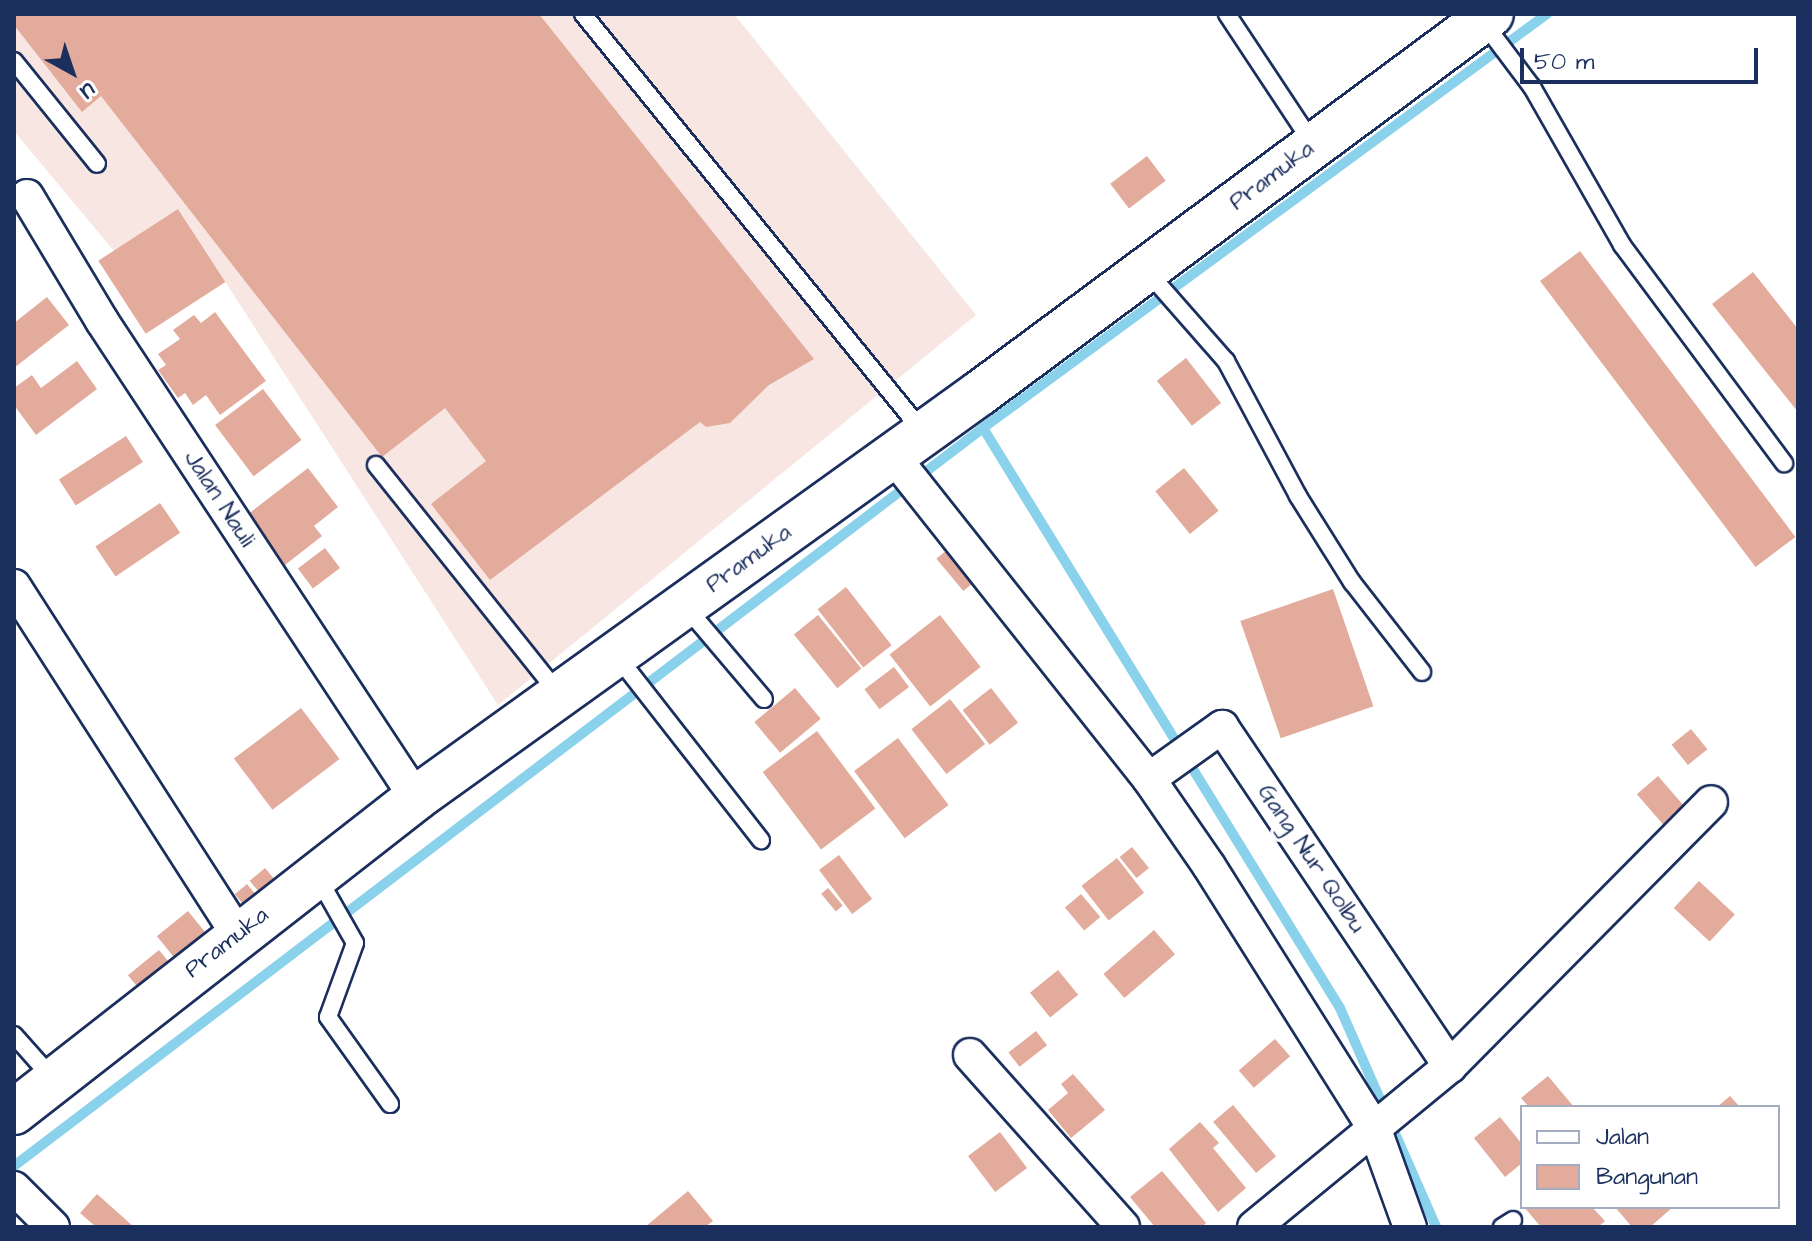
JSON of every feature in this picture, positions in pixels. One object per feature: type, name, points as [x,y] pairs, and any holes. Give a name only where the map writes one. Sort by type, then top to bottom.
[{"type":"street","name":"Pramuka","points":[[14,1112],[237,934],[416,798],[684,605],[911,464],[1152,277],[1314,145],[1493,31]]},
{"type":"street","name":"Jalan Nauli","points":[[27,196],[102,321],[416,798]]},
{"type":"street","points":[[911,464],[1149,779],[1267,953],[1380,1126],[1410,1227]]},
{"type":"street","points":[[14,586],[237,934]]},
{"type":"street","name":"Gang Nur Qolbu","points":[[1149,779],[1222,727],[1450,1066]]},
{"type":"street","points":[[1254,1227],[1450,1066],[1711,802]]},
{"type":"street","points":[[970,1055],[1123,1227]]},
{"type":"street","points":[[17,1192],[53,1227]]},
{"type":"lane","points":[[583,14],[911,464]]},
{"type":"lane","points":[[1227,14],[1314,145]]},
{"type":"lane","points":[[1493,31],[1581,166],[1622,245],[1784,463]]},
{"type":"lane","points":[[14,61],[97,164]]},
{"type":"lane","points":[[1152,277],[1226,361],[1337,558],[1422,672]]},
{"type":"lane","points":[[376,465],[559,694]]},
{"type":"lane","points":[[684,605],[764,699]]},
{"type":"lane","points":[[616,654],[761,840]]},
{"type":"lane","points":[[316,875],[355,943],[328,1017],[390,1104]]},
{"type":"lane","points":[[14,1035],[54,1081]]},
{"type":"shaded area","points":[[14,14],[734,14],[976,315],[498,705],[179,210],[114,251],[14,131]]},
{"type":"building","points":[[14,14],[539,14],[814,359],[769,385],[730,423],[706,427],[700,422],[490,580],[431,504],[486,461],[445,408],[382,457],[101,96],[82,112],[14,25]]},
{"type":"building","points":[[1147,156],[1166,181],[1129,208],[1110,184]]},
{"type":"building","points":[[178,209],[225,282],[146,334],[98,261]]},
{"type":"building","points":[[1580,251],[1795,537],[1756,567],[1540,281]]},
{"type":"building","points":[[1753,272],[1798,329],[1798,412],[1712,304]]},
{"type":"building","points":[[47,297],[69,325],[14,368],[14,323]]},
{"type":"building","points":[[215,312],[266,381],[220,415],[206,395],[193,405],[185,393],[178,398],[158,370],[166,365],[158,354],[180,339],[173,330],[194,315],[201,323]]},
{"type":"building","points":[[1186,358],[1221,403],[1192,426],[1157,381]]},
{"type":"building","points":[[77,361],[97,389],[36,435],[14,405],[14,388],[32,375],[41,388]]},
{"type":"building","points":[[263,389],[302,440],[254,476],[215,425]]},
{"type":"building","points":[[126,436],[143,462],[76,506],[59,480]]},
{"type":"building","points":[[308,468],[338,507],[314,526],[322,536],[285,565],[247,515]]},
{"type":"building","points":[[1184,468],[1219,511],[1190,534],[1155,491]]},
{"type":"building","points":[[160,503],[180,533],[115,576],[95,547]]},
{"type":"building","points":[[954,544],[981,576],[963,591],[936,559]]},
{"type":"building","points":[[325,548],[340,568],[313,588],[298,568]]},
{"type":"building","points":[[846,587],[892,645],[863,667],[818,609]]},
{"type":"building","points":[[1333,589],[1373,706],[1281,738],[1240,621]]},
{"type":"building","points":[[818,615],[861,669],[837,688],[794,635]]},
{"type":"building","points":[[940,615],[981,667],[930,706],[890,654]]},
{"type":"building","points":[[894,667],[909,687],[879,709],[864,689]]},
{"type":"building","points":[[795,688],[821,719],[780,753],[754,722]]},
{"type":"building","points":[[991,688],[1018,723],[990,745],[963,710]]},
{"type":"building","points":[[950,699],[985,744],[946,774],[911,729]]},
{"type":"building","points":[[301,708],[340,759],[272,810],[234,759]]},
{"type":"building","points":[[1691,729],[1707,749],[1688,765],[1672,745]]},
{"type":"building","points":[[817,731],[875,808],[821,849],[763,772]]},
{"type":"building","points":[[898,738],[949,805],[905,838],[854,771]]},
{"type":"building","points":[[1658,776],[1690,813],[1669,831],[1637,794]]},
{"type":"building","points":[[1132,847],[1149,868],[1137,878],[1120,857]]},
{"type":"building","points":[[839,855],[872,899],[852,914],[819,870]]},
{"type":"building","points":[[1117,858],[1144,893],[1109,920],[1082,886]]},
{"type":"building","points":[[265,868],[275,880],[260,893],[250,881]]},
{"type":"building","points":[[1699,881],[1735,914],[1710,941],[1674,908]]},
{"type":"building","points":[[247,884],[257,896],[245,907],[235,894]]},
{"type":"building","points":[[828,888],[843,906],[836,911],[821,894]]},
{"type":"building","points":[[1081,894],[1100,917],[1084,930],[1065,907]]},
{"type":"building","points":[[188,911],[210,938],[179,963],[157,936]]},
{"type":"building","points":[[1154,930],[1175,954],[1124,998],[1103,974]]},
{"type":"building","points":[[159,950],[173,967],[142,992],[128,975]]},
{"type":"building","points":[[1058,970],[1078,995],[1050,1018],[1030,993]]},
{"type":"building","points":[[1036,1031],[1047,1045],[1020,1067],[1008,1053]]},
{"type":"building","points":[[1275,1039],[1290,1056],[1254,1088],[1239,1070]]},
{"type":"building","points":[[1073,1074],[1105,1110],[1071,1138],[1048,1110],[1068,1093],[1061,1084]]},
{"type":"building","points":[[1548,1076],[1572,1105],[1527,1105],[1521,1098]]},
{"type":"building","points":[[1730,1096],[1738,1105],[1719,1105]]},
{"type":"building","points":[[1233,1105],[1276,1156],[1256,1173],[1213,1122]]},
{"type":"building","points":[[1500,1117],[1520,1142],[1520,1165],[1505,1177],[1474,1138]]},
{"type":"building","points":[[1200,1122],[1219,1143],[1213,1148],[1246,1188],[1218,1212],[1169,1149]]},
{"type":"building","points":[[1000,1132],[1027,1168],[995,1192],[968,1156]]},
{"type":"building","points":[[1162,1171],[1206,1223],[1202,1227],[1155,1227],[1130,1197]]},
{"type":"building","points":[[688,1191],[713,1221],[705,1227],[645,1227]]},
{"type":"building","points":[[97,1194],[134,1227],[96,1227],[80,1213]]},
{"type":"building","points":[[1526,1209],[1594,1209],[1605,1221],[1598,1227],[1541,1227]]},
{"type":"building","points":[[1617,1209],[1671,1209],[1650,1227],[1632,1227]]},
{"type":"waterway","points":[[14,1166],[983,428],[1547,14]]},
{"type":"waterway","points":[[983,428],[1340,1008],[1436,1227]]}]
